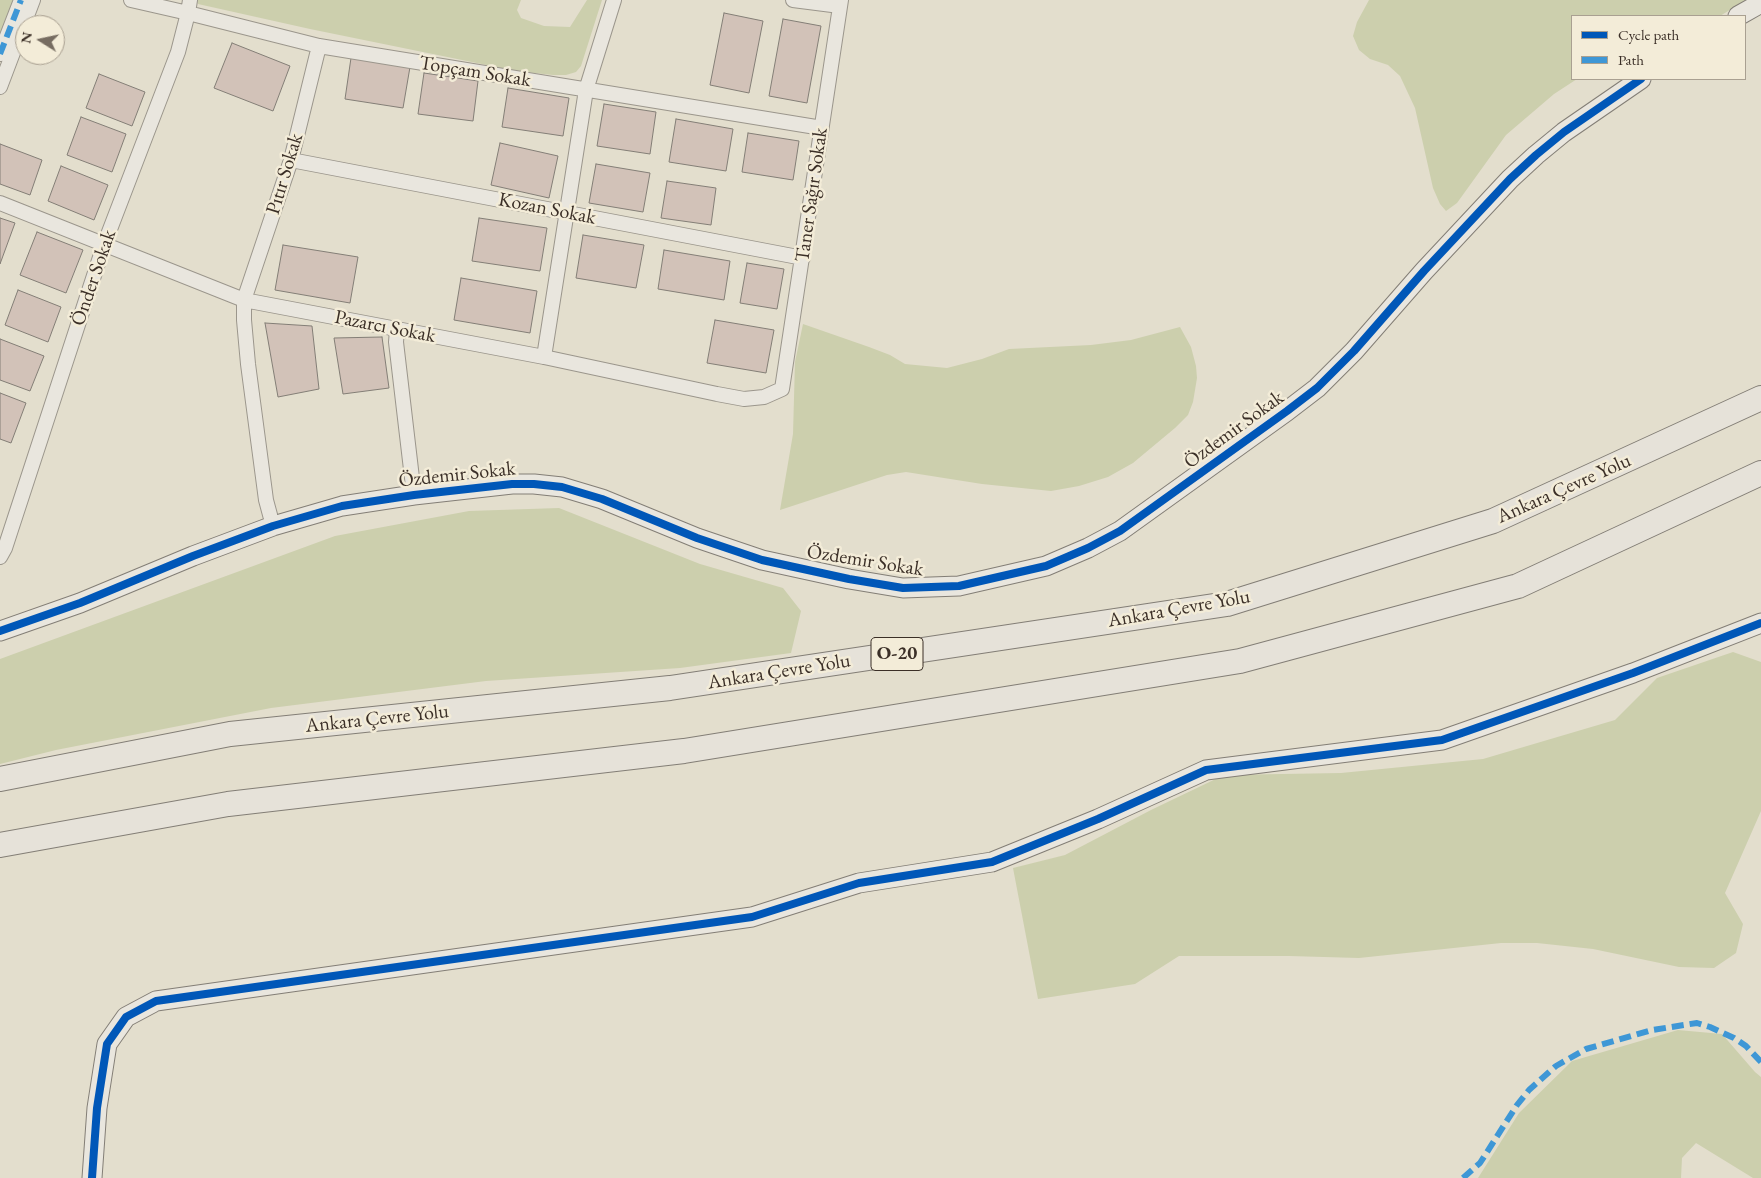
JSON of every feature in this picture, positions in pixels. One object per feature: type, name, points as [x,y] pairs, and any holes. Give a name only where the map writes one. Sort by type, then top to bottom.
[{"type":"highway","name":"Ankara Çevre Yolu","points":[[0,779],[230,734],[670,688],[1227,604],[1493,521],[1761,398]]},
{"type":"highway","points":[[0,845],[228,804],[684,751],[1240,661],[1518,586],[1761,473]]},
{"type":"street","points":[[0,54],[21,0]]},
{"type":"street","points":[[0,87],[33,0]]},
{"type":"street","name":"Topçam Sokak","points":[[131,0],[189,6],[319,46],[822,128]]},
{"type":"street","points":[[544,357],[586,90],[614,0]]},
{"type":"street","points":[[793,0],[840,3]]},
{"type":"street","name":"Taner Sağır Sokak","points":[[782,389],[840,3]]},
{"type":"street","points":[[1740,15],[1761,3]]},
{"type":"street","name":"Önder Sokak","points":[[0,557],[5,548],[104,245],[171,72],[183,35],[189,6]]},
{"type":"street","name":"Pıtır Sokak","points":[[273,526],[266,500],[248,364],[244,300],[291,160],[319,46]]},
{"type":"street","name":"Özdemir Sokak","points":[[0,631],[80,603],[193,556],[273,526],[342,506],[414,495],[512,484],[562,487],[602,499],[697,538],[762,560],[849,579],[903,588],[959,586],[1046,566],[1088,548],[1127,527],[1317,388],[1354,351],[1424,271],[1510,179],[1564,132],[1640,80]]},
{"type":"street","name":"Kozan Sokak","points":[[291,160],[803,258]]},
{"type":"street","name":"Pazarcı Sokak","points":[[0,203],[244,300],[544,357],[717,394],[744,398],[764,397],[782,389]]},
{"type":"street","points":[[397,330],[396,342],[414,495]]},
{"type":"street","points":[[92,1178],[97,1108],[107,1044],[126,1017],[156,1001],[752,918],[860,883],[992,862],[1098,819],[1206,770],[1442,740],[1633,673],[1761,623]]},
{"type":"green space","points":[[0,0],[14,0],[0,40]]},
{"type":"green space","points":[[196,0],[521,0],[517,10],[521,18],[544,26],[570,27],[587,0],[602,0],[581,66],[576,72],[566,75],[553,75],[516,71],[310,29],[198,4]]},
{"type":"green space","points":[[1369,0],[1746,0],[1722,15],[1571,15],[1571,80],[1575,80],[1554,94],[1506,135],[1457,203],[1446,211],[1440,204],[1433,188],[1415,108],[1400,76],[1388,65],[1370,59],[1359,50],[1353,36],[1357,22]]},
{"type":"green space","points":[[803,324],[890,355],[905,364],[947,368],[982,359],[1009,349],[1091,345],[1131,340],[1180,327],[1191,347],[1196,366],[1197,378],[1193,402],[1188,415],[1133,463],[1108,477],[1079,486],[1051,491],[982,484],[906,472],[887,475],[780,510],[793,434],[795,362]]},
{"type":"green space","points":[[559,508],[700,564],[783,588],[801,611],[791,653],[680,668],[486,681],[271,708],[56,750],[0,764],[0,659],[335,536],[469,511]]},
{"type":"green space","points":[[1733,652],[1761,662],[1761,811],[1725,893],[1743,924],[1736,953],[1714,968],[1679,967],[1593,949],[1537,943],[1501,943],[1359,958],[1179,956],[1135,984],[1038,999],[1013,868],[1065,855],[1151,810],[1224,775],[1341,773],[1483,759],[1615,720],[1657,678]]},
{"type":"green space","points":[[1678,1030],[1722,1034],[1761,1077],[1761,1178],[1753,1178],[1696,1143],[1682,1158],[1681,1178],[1478,1178],[1519,1113],[1572,1061]]},
{"type":"building","points":[[724,13],[763,21],[749,93],[710,85]]},
{"type":"building","points":[[783,19],[821,26],[807,103],[769,96]]},
{"type":"building","points":[[232,43],[290,66],[273,111],[214,88]]},
{"type":"building","points":[[351,58],[410,67],[403,108],[345,99]]},
{"type":"building","points":[[424,73],[478,81],[473,121],[418,114]]},
{"type":"building","points":[[99,74],[145,92],[132,126],[86,108]]},
{"type":"building","points":[[508,88],[569,98],[563,136],[502,127]]},
{"type":"building","points":[[604,104],[656,112],[650,154],[597,146]]},
{"type":"building","points":[[81,117],[126,134],[112,172],[67,155]]},
{"type":"building","points":[[676,119],[733,129],[726,171],[669,162]]},
{"type":"building","points":[[748,133],[799,141],[793,180],[742,172]]},
{"type":"building","points":[[500,143],[558,156],[549,198],[491,185]]},
{"type":"building","points":[[0,144],[42,160],[30,195],[0,184]]},
{"type":"building","points":[[596,164],[650,173],[643,212],[589,203]]},
{"type":"building","points":[[61,166],[108,185],[94,220],[48,201]]},
{"type":"building","points":[[667,181],[716,188],[711,225],[661,218]]},
{"type":"building","points":[[0,218],[15,223],[0,264]]},
{"type":"building","points":[[479,218],[547,228],[540,271],[472,261]]},
{"type":"building","points":[[37,232],[83,250],[66,293],[20,275]]},
{"type":"building","points":[[583,235],[644,245],[636,288],[576,278]]},
{"type":"building","points":[[283,245],[358,257],[350,303],[275,290]]},
{"type":"building","points":[[664,250],[730,261],[724,300],[658,289]]},
{"type":"building","points":[[747,263],[784,269],[777,309],[740,303]]},
{"type":"building","points":[[461,278],[537,291],[530,333],[454,320]]},
{"type":"building","points":[[18,290],[61,307],[48,342],[5,325]]},
{"type":"building","points":[[715,320],[774,330],[766,373],[707,363]]},
{"type":"building","points":[[265,323],[312,326],[319,389],[278,397]]},
{"type":"building","points":[[382,337],[389,388],[343,394],[334,338]]},
{"type":"building","points":[[0,339],[44,356],[30,391],[0,380]]},
{"type":"building","points":[[0,393],[26,403],[11,443],[0,439]]},
{"type":"marked path","points":[[0,54],[21,0]]},
{"type":"marked path","points":[[1463,1178],[1480,1163],[1517,1105],[1529,1090],[1556,1066],[1586,1049],[1652,1030],[1697,1023],[1734,1038],[1746,1046],[1761,1062]]},
{"type":"cycle path","points":[[0,631],[80,603],[193,556],[273,526],[342,506],[414,495],[512,484],[562,487],[602,499],[697,538],[762,560],[849,579],[903,588],[959,586],[1046,566],[1088,548],[1120,531],[1317,388],[1354,351],[1424,271],[1510,179],[1564,132],[1640,80]]},
{"type":"cycle path","points":[[92,1178],[97,1108],[107,1044],[126,1017],[156,1001],[752,917],[859,883],[992,862],[1098,819],[1206,770],[1442,740],[1633,673],[1761,623]]}]
